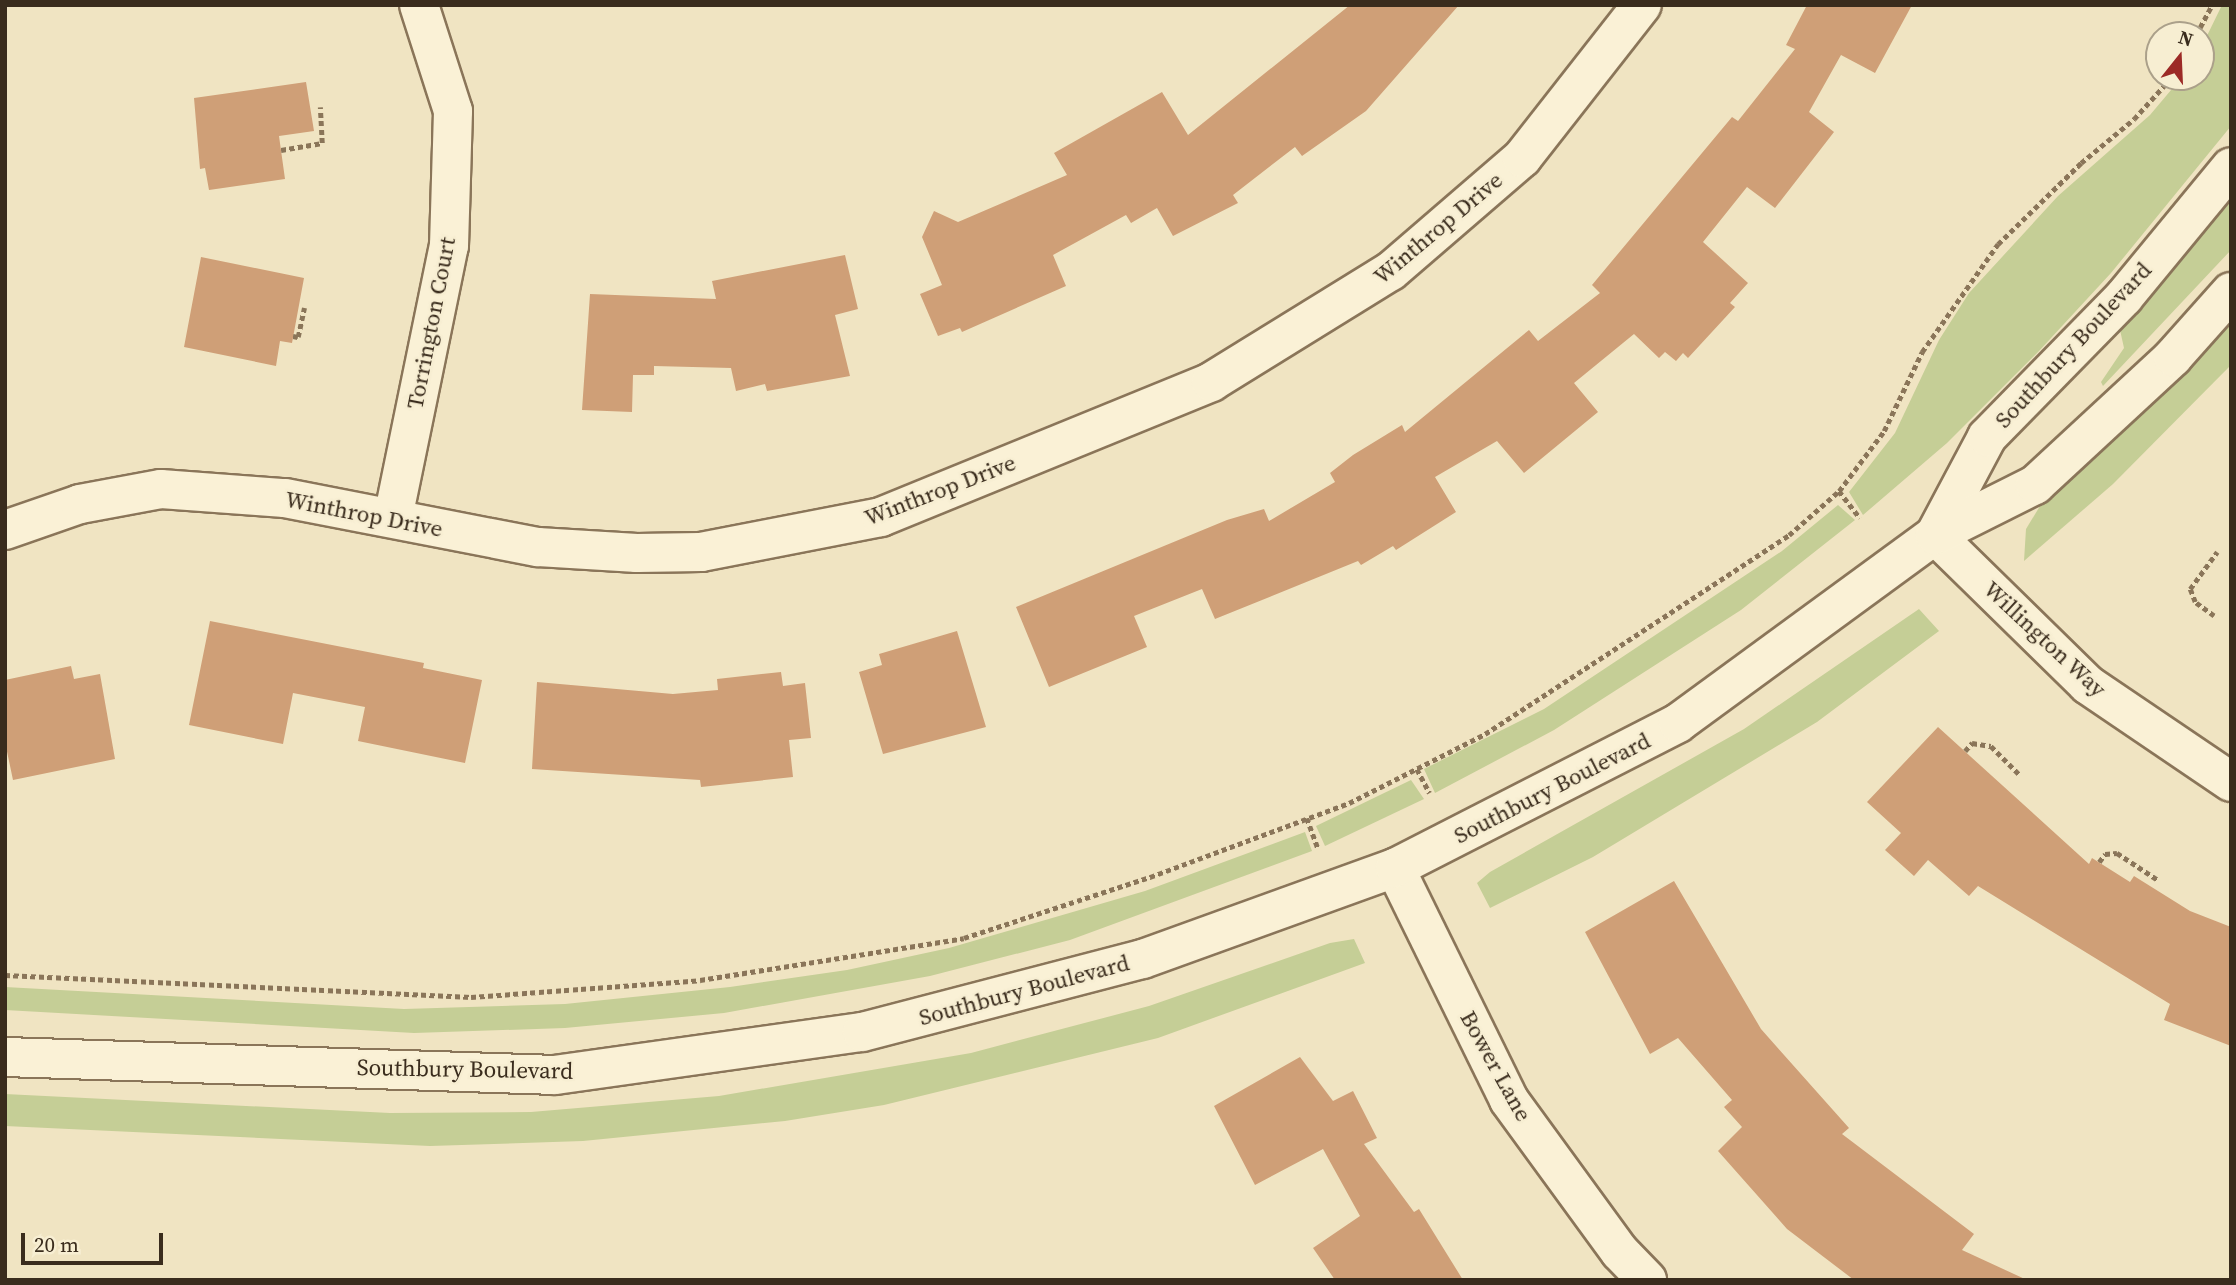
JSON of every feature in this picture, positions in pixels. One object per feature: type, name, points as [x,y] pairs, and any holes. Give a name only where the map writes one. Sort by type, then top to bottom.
[{"type":"street","name":"Torrington Court","points":[[393,518],[449,246],[453,110],[419,5]]},
{"type":"street","name":"Winthrop Drive","points":[[5,530],[80,504],[161,489],[285,498],[538,547],[701,552],[881,517],[1211,382],[1391,271],[1522,158],[1642,5]]},
{"type":"street","name":"Southbury Boulevard","points":[[1934,535],[1987,437],[2124,297],[2231,167]]},
{"type":"street","name":"Southbury Boulevard","points":[[5,1056],[569,1073],[862,1032],[1143,959],[1395,869],[1678,723],[1934,535],[2035,485],[2173,357],[2231,292]]},
{"type":"street","name":"Willington Way","points":[[1934,535],[2088,685],[2231,782]]},
{"type":"street","name":"Bower Lane","points":[[1395,869],[1509,1100],[1620,1252],[1647,1280]]},
{"type":"path","points":[[2203,21],[2212,5]]},
{"type":"path","points":[[5,975],[471,997],[700,980],[964,938],[1307,818],[1417,769],[1485,734],[1789,535],[1839,491],[1884,431],[1923,352],[1998,244],[2081,163],[2134,119],[2159,91]]},
{"type":"path","points":[[281,150],[323,143],[320,107]]},
{"type":"path","points":[[293,337],[298,337],[304,308]]},
{"type":"path","points":[[1839,491],[1860,518]]},
{"type":"path","points":[[2214,616],[2195,602],[2190,589],[2217,552]]},
{"type":"path","points":[[1965,751],[1972,743],[1991,746],[2020,775]]},
{"type":"path","points":[[1417,769],[1430,793]]},
{"type":"path","points":[[1307,818],[1318,848]]},
{"type":"path","points":[[2099,862],[2105,854],[2117,853],[2158,880]]},
{"type":"green space","points":[[2222,5],[2231,5],[2231,126],[2111,273],[2039,351],[1947,443],[1863,515],[1849,492],[1895,433],[1939,340],[1969,293],[2058,196],[2150,115],[2170,91],[2215,91],[2214,21]]},
{"type":"green space","points":[[2231,198],[2231,250],[2103,386],[2101,382],[2124,348],[2120,330]]},
{"type":"green space","points":[[2231,315],[2231,365],[2113,484],[2024,561],[2026,529],[2040,506]]},
{"type":"green space","points":[[1838,505],[1855,520],[1741,610],[1554,730],[1435,793],[1424,769],[1544,709],[1782,551]]},
{"type":"green space","points":[[1919,609],[1939,631],[1817,722],[1593,857],[1490,908],[1477,883],[1490,872],[1744,729]]},
{"type":"green space","points":[[1411,780],[1424,799],[1325,846],[1316,826]]},
{"type":"green space","points":[[1305,832],[1312,851],[1070,940],[930,976],[724,1013],[565,1028],[414,1033],[5,1010],[5,987],[404,1009],[565,1004],[730,987],[847,970],[949,948],[1145,891]]},
{"type":"green space","points":[[1354,939],[1365,963],[1158,1038],[884,1105],[785,1121],[583,1141],[430,1146],[5,1126],[5,1094],[390,1113],[531,1112],[719,1096],[971,1053],[1149,1006],[1330,943]]},
{"type":"building","points":[[1350,5],[1459,5],[1366,111],[1302,156],[1295,147],[1233,195],[1238,203],[1173,236],[1157,208],[1131,223],[1126,215],[1053,255],[1066,286],[962,332],[960,328],[938,336],[920,294],[942,285],[922,237],[934,211],[958,222],[1067,175],[1054,153],[1162,92],[1188,135]]},
{"type":"building","points":[[1807,5],[1912,5],[1875,73],[1841,55],[1809,112],[1834,132],[1775,208],[1747,187],[1703,242],[1748,283],[1730,303],[1735,307],[1688,358],[1683,353],[1676,361],[1665,352],[1659,358],[1634,334],[1574,383],[1598,412],[1524,473],[1497,441],[1435,477],[1456,512],[1396,550],[1393,546],[1361,565],[1358,561],[1215,619],[1202,589],[1134,616],[1147,647],[1049,687],[1016,607],[1227,520],[1264,509],[1269,521],[1335,482],[1330,473],[1353,455],[1402,425],[1405,432],[1529,330],[1538,341],[1600,293],[1592,285],[1732,117],[1738,121],[1795,49],[1786,45]]},
{"type":"building","points":[[306,82],[314,131],[279,136],[285,179],[209,190],[205,168],[200,169],[194,98]]},
{"type":"building","points":[[845,255],[858,309],[835,315],[850,376],[767,391],[765,384],[736,391],[731,368],[654,366],[654,375],[633,375],[632,412],[582,410],[590,294],[716,299],[712,281]]},
{"type":"building","points":[[201,257],[304,278],[292,343],[280,341],[276,366],[184,347]]},
{"type":"building","points":[[210,621],[424,663],[423,668],[482,680],[465,763],[358,741],[365,707],[293,693],[283,744],[189,725]]},
{"type":"building","points":[[957,631],[986,727],[883,754],[859,672],[882,665],[879,654]]},
{"type":"building","points":[[71,666],[74,679],[100,674],[115,759],[13,780],[5,742],[5,680]]},
{"type":"building","points":[[781,672],[783,686],[805,683],[811,738],[789,740],[793,777],[701,787],[700,780],[532,769],[537,682],[673,694],[718,690],[717,679]]},
{"type":"building","points":[[1938,727],[2089,864],[2092,858],[2130,882],[2134,876],[2190,911],[2231,927],[2231,1046],[2164,1020],[2170,1004],[1978,886],[1969,896],[1928,860],[1914,876],[1885,850],[1901,833],[1867,802]]},
{"type":"building","points":[[1674,881],[1761,1029],[1849,1128],[1842,1134],[1974,1234],[1962,1250],[2027,1280],[1854,1280],[1787,1229],[1718,1151],[1742,1127],[1724,1107],[1732,1100],[1678,1038],[1650,1054],[1585,932]]},
{"type":"building","points":[[1300,1057],[1333,1101],[1353,1091],[1377,1138],[1364,1144],[1414,1212],[1419,1209],[1463,1280],[1335,1280],[1313,1248],[1360,1216],[1323,1149],[1255,1185],[1214,1106]]}]
